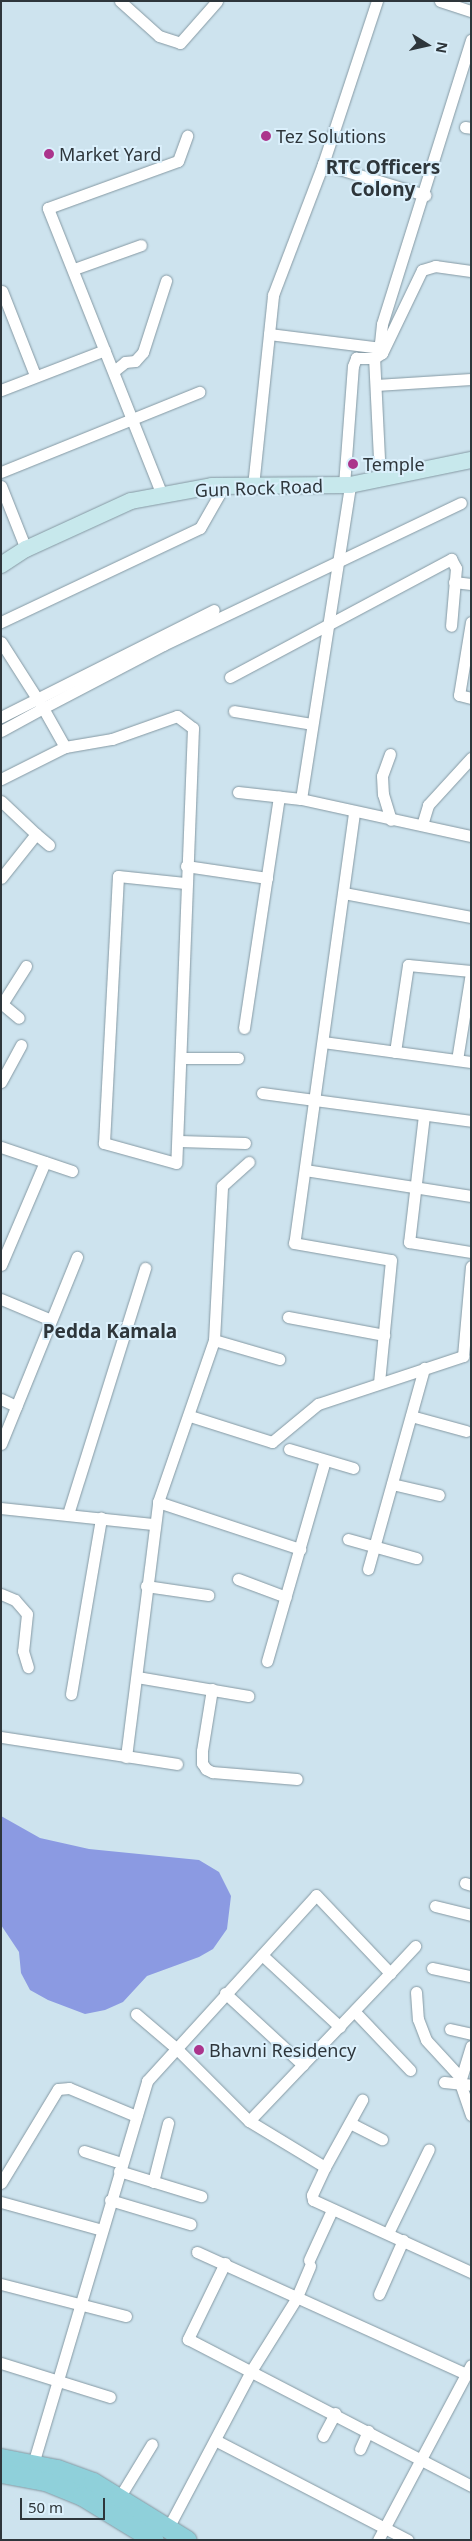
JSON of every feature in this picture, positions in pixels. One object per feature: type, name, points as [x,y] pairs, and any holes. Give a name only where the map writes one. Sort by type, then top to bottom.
[{"type":"main road","name":"Gun Rock Road","points":[[1,564],[26,549],[131,500],[224,486],[347,485],[471,460]]},
{"type":"main road","points":[[1,2458],[33,2464],[93,2482],[119,2498],[161,2534]]},
{"type":"main road","points":[[1,2473],[45,2481],[82,2496],[161,2534],[187,2540]]},
{"type":"street","points":[[120,1],[159,36],[180,43],[217,1]]},
{"type":"street","points":[[253,486],[273,295],[323,164],[377,1]]},
{"type":"street","points":[[440,1],[471,11]]},
{"type":"street","points":[[380,479],[376,385],[382,324],[424,195],[471,40]]},
{"type":"street","points":[[162,495],[74,269],[48,208],[178,161],[187,136]]},
{"type":"street","points":[[323,164],[424,195]]},
{"type":"street","points":[[74,269],[141,246]]},
{"type":"street","points":[[379,353],[422,270],[435,266],[471,271]]},
{"type":"street","points":[[114,371],[125,362],[135,360],[143,352],[166,282]]},
{"type":"street","points":[[2,291],[35,375]]},
{"type":"street","points":[[269,334],[379,353]]},
{"type":"street","points":[[1,390],[35,375],[105,350]]},
{"type":"street","points":[[301,799],[328,628],[347,485],[353,366],[356,358],[379,353]]},
{"type":"street","points":[[376,385],[471,379]]},
{"type":"street","points":[[1,472],[132,417],[199,392]]},
{"type":"street","points":[[1,486],[26,549]]},
{"type":"street","points":[[1,622],[200,528],[224,486]]},
{"type":"street","points":[[1,717],[40,703],[461,503]]},
{"type":"street","points":[[230,678],[328,628],[451,559],[456,568],[451,626]]},
{"type":"street","points":[[454,582],[471,584]]},
{"type":"street","points":[[1,731],[40,703],[214,610]]},
{"type":"street","points":[[471,622],[459,695],[471,698]]},
{"type":"street","points":[[1,642],[40,703],[65,747]]},
{"type":"street","points":[[234,711],[312,724]]},
{"type":"street","points":[[1,779],[65,747],[112,739],[177,716],[186,720],[193,728],[185,883],[179,1141],[176,1163],[104,1143],[118,876],[185,883]]},
{"type":"street","points":[[390,754],[382,776],[383,794],[391,820]]},
{"type":"street","points":[[422,825],[428,805],[471,758]]},
{"type":"street","points":[[238,792],[301,799],[354,813],[471,836]]},
{"type":"street","points":[[244,1028],[279,797]]},
{"type":"street","points":[[1,801],[49,846]]},
{"type":"street","points":[[354,813],[294,1243],[391,1260],[379,1382]]},
{"type":"street","points":[[1,878],[36,834]]},
{"type":"street","points":[[186,866],[267,878]]},
{"type":"street","points":[[344,893],[471,918]]},
{"type":"street","points":[[395,1052],[408,965],[471,972],[457,1060]]},
{"type":"street","points":[[19,1018],[2,1004],[26,966]]},
{"type":"street","points":[[323,1042],[471,1062]]},
{"type":"street","points":[[1,1082],[21,1044]]},
{"type":"street","points":[[181,1058],[238,1058]]},
{"type":"street","points":[[262,1093],[315,1098],[471,1121]]},
{"type":"street","points":[[424,1115],[409,1242],[471,1252]]},
{"type":"street","points":[[179,1141],[245,1143]]},
{"type":"street","points":[[1,1147],[72,1171]]},
{"type":"street","points":[[1,1265],[45,1162]]},
{"type":"street","points":[[126,1757],[158,1502],[190,1416],[214,1340],[222,1186],[249,1162]]},
{"type":"street","points":[[305,1170],[471,1196]]},
{"type":"street","points":[[1,1444],[77,1257]]},
{"type":"street","points":[[190,1416],[272,1442],[318,1404],[379,1382],[467,1356],[471,1266]]},
{"type":"street","points":[[68,1514],[146,1268]]},
{"type":"street","points":[[1,1299],[51,1320]]},
{"type":"street","points":[[288,1317],[384,1335]]},
{"type":"street","points":[[214,1340],[279,1359]]},
{"type":"street","points":[[368,1569],[424,1368]]},
{"type":"street","points":[[1,1399],[16,1406]]},
{"type":"street","points":[[411,1416],[466,1431]]},
{"type":"street","points":[[289,1449],[353,1468]]},
{"type":"street","points":[[267,1662],[326,1460]]},
{"type":"street","points":[[392,1484],[439,1495]]},
{"type":"street","points":[[158,1502],[300,1549]]},
{"type":"street","points":[[1,1508],[154,1524]]},
{"type":"street","points":[[71,1694],[101,1518]]},
{"type":"street","points":[[348,1539],[416,1558]]},
{"type":"street","points":[[238,1579],[286,1597]]},
{"type":"street","points":[[146,1586],[208,1595]]},
{"type":"street","points":[[1,1594],[15,1600],[27,1614],[23,1651],[28,1666]]},
{"type":"street","points":[[137,1677],[248,1696]]},
{"type":"street","points":[[212,1689],[202,1751],[202,1763],[206,1768],[212,1772],[297,1779]]},
{"type":"street","points":[[1,1736],[177,1764]]},
{"type":"street","points":[[33,2464],[56,2380],[147,2081],[316,1895],[390,1973]]},
{"type":"street","points":[[435,1906],[471,1915]]},
{"type":"street","points":[[249,2121],[415,1946]]},
{"type":"street","points":[[262,1955],[340,2027]]},
{"type":"street","points":[[432,1968],[471,1976]]},
{"type":"street","points":[[416,1992],[418,2019],[426,2040],[464,2082]]},
{"type":"street","points":[[226,1993],[303,2065]]},
{"type":"street","points":[[354,2012],[410,2070]]},
{"type":"street","points":[[136,2014],[176,2048],[249,2121],[326,2167]]},
{"type":"street","points":[[450,2029],[471,2034]]},
{"type":"street","points":[[471,2046],[464,2082],[471,2116]]},
{"type":"street","points":[[444,2082],[464,2082]]},
{"type":"street","points":[[1,2183],[58,2089],[69,2088],[136,2116]]},
{"type":"street","points":[[362,2100],[312,2194],[314,2200],[332,2210],[388,2233],[471,2272]]},
{"type":"street","points":[[153,2182],[168,2123]]},
{"type":"street","points":[[350,2123],[382,2139]]},
{"type":"street","points":[[388,2233],[429,2149]]},
{"type":"street","points":[[84,2151],[153,2182],[201,2196]]},
{"type":"street","points":[[110,2200],[190,2224]]},
{"type":"street","points":[[1,2202],[102,2230]]},
{"type":"street","points":[[161,2534],[215,2440],[251,2370],[296,2299],[332,2210]]},
{"type":"street","points":[[379,2294],[402,2240]]},
{"type":"street","points":[[197,2252],[225,2263],[296,2299],[469,2369],[378,2540]]},
{"type":"street","points":[[225,2263],[188,2339],[334,2413],[471,2486]]},
{"type":"street","points":[[1,2284],[126,2316]]},
{"type":"street","points":[[1,2363],[110,2397]]},
{"type":"street","points":[[323,2436],[334,2413]]},
{"type":"street","points":[[360,2450],[368,2431]]},
{"type":"street","points":[[215,2440],[408,2540]]},
{"type":"street","points":[[119,2498],[152,2444]]},
{"type":"water","points":[[1,1816],[40,1838],[89,1849],[199,1860],[219,1872],[231,1896],[227,1929],[213,1949],[199,1957],[147,1976],[123,2002],[105,2010],[85,2014],[48,2000],[30,1990],[21,1973],[19,1952],[1,1925]]},
{"type":"place","name":"Tez Solutions","points":[[266,136]]},
{"type":"place","name":"Market Yard","points":[[49,154]]},
{"type":"place","name":"Temple","points":[[353,464]]},
{"type":"place","name":"Bhavni Residency","points":[[199,2050]]},
{"type":"district","name":"RTC Officers Colony","points":[[383,179]]},
{"type":"district","name":"Pedda Kamala","points":[[110,1332]]}]
